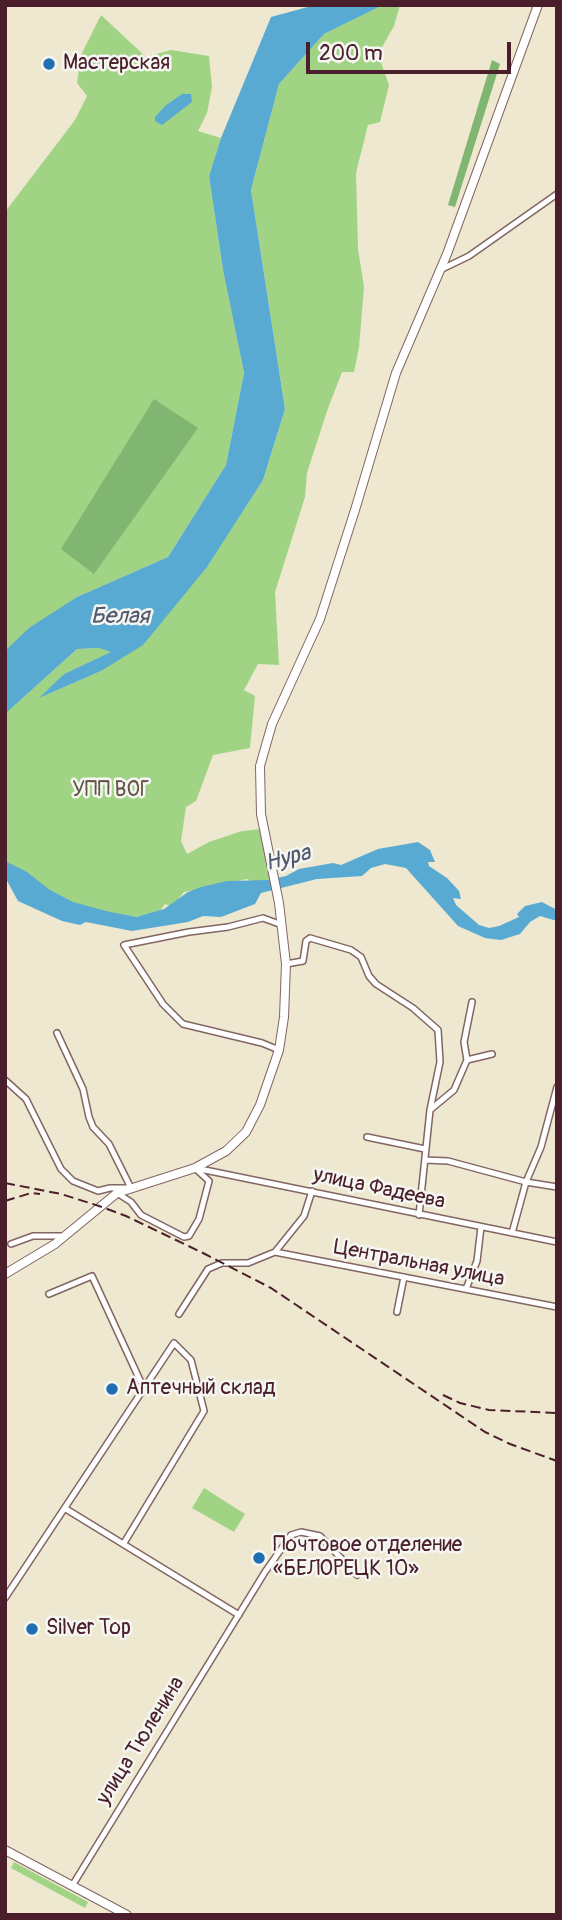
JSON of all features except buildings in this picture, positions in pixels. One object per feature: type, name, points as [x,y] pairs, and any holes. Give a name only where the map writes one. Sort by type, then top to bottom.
[{"type":"street","points":[[5,1274],[65,1236],[117,1193],[195,1168],[226,1150],[246,1132],[260,1105],[279,1050],[284,1017],[286,964],[279,903],[270,865],[259,790],[260,766],[272,724],[320,619],[396,373],[440,270],[538,5]]},
{"type":"street","points":[[440,270],[469,256],[557,194]]},
{"type":"street","points":[[279,1050],[183,1024],[163,1004],[124,945],[189,932],[228,928],[263,918],[282,925]]},
{"type":"street","points":[[286,964],[303,961],[306,941],[310,938],[351,950],[361,957],[369,976],[376,984],[413,1008],[438,1030],[440,1062],[430,1110],[419,1214]]},
{"type":"street","points":[[430,1110],[454,1090],[467,1060],[464,1042],[472,1002]]},
{"type":"street","points":[[57,1033],[83,1088],[93,1126],[108,1144],[131,1188]]},
{"type":"street","points":[[467,1060],[492,1054]]},
{"type":"street","points":[[5,1080],[26,1098],[61,1168],[73,1181],[98,1191],[131,1188]]},
{"type":"street","points":[[512,1233],[526,1182],[541,1147],[557,1087]]},
{"type":"street","points":[[367,1137],[425,1149]]},
{"type":"street","points":[[425,1160],[448,1161],[526,1182],[557,1187]]},
{"type":"street","points":[[117,1193],[131,1202],[141,1215],[184,1237],[189,1236],[199,1219],[209,1181],[195,1168]]},
{"type":"street","name":"улица Фадеева","points":[[195,1168],[557,1242]]},
{"type":"street","points":[[179,1314],[208,1269],[222,1263],[248,1263],[275,1252],[304,1216],[312,1191]]},
{"type":"street","points":[[466,1289],[477,1261],[481,1227]]},
{"type":"street","points":[[10,1244],[33,1236],[65,1236]]},
{"type":"street","name":"Центральная улица","points":[[275,1252],[557,1307]]},
{"type":"street","points":[[49,1294],[92,1276],[144,1389]]},
{"type":"street","points":[[397,1312],[404,1277]]},
{"type":"street","points":[[5,1598],[174,1343],[191,1360],[204,1411],[124,1542]]},
{"type":"street","points":[[65,1509],[124,1542],[239,1615]]},
{"type":"street","name":"улица Тюленина","points":[[72,1886],[291,1535],[301,1532],[320,1536],[357,1575]]},
{"type":"street","points":[[5,1850],[127,1915]]},
{"type":"green space","name":"УПП ВОГ","points":[[383,5],[400,5],[394,26],[378,54],[389,85],[380,122],[368,125],[356,173],[358,249],[364,287],[354,372],[342,372],[327,411],[307,473],[305,497],[275,592],[279,665],[258,664],[244,690],[255,696],[250,748],[213,755],[196,801],[186,807],[181,841],[187,854],[209,842],[242,831],[262,829],[273,879],[254,883],[247,879],[184,892],[172,907],[165,904],[159,912],[129,918],[87,912],[5,866],[5,714],[77,649],[99,648],[112,652],[64,674],[41,697],[101,671],[207,566],[263,480],[285,409],[251,190],[279,84],[324,34]]},
{"type":"green space","points":[[101,15],[146,57],[171,50],[209,56],[212,87],[207,113],[198,131],[221,138],[209,176],[223,270],[244,373],[226,465],[168,557],[77,597],[5,651],[5,212],[75,120],[87,96],[77,83],[81,55]]},
{"type":"green space","points":[[492,60],[500,64],[455,207],[448,205]]},
{"type":"green space","points":[[154,399],[198,428],[94,574],[61,549]]},
{"type":"green space","points":[[204,1488],[245,1514],[234,1532],[192,1508]]},
{"type":"green space","points":[[14,1862],[88,1902],[85,1908],[11,1868]]},
{"type":"water","name":"Белая","points":[[315,5],[383,5],[324,34],[279,84],[251,190],[285,409],[263,480],[207,567],[143,645],[101,671],[39,698],[64,674],[111,652],[99,648],[77,649],[5,714],[5,651],[29,628],[77,597],[168,557],[226,465],[244,373],[223,270],[209,176],[221,138],[271,17]]},
{"type":"water","points":[[182,94],[191,94],[192,102],[162,125],[155,121],[155,117],[165,106]]},
{"type":"water","points":[[418,842],[430,850],[435,862],[428,862],[429,866],[447,878],[459,891],[461,899],[453,898],[456,905],[479,925],[489,928],[499,926],[519,917],[517,914],[525,906],[542,902],[557,910],[557,921],[540,916],[530,922],[520,934],[501,940],[485,938],[458,926],[406,868],[385,864],[371,868],[362,876],[317,879],[261,893],[255,904],[221,917],[203,916],[188,922],[132,931],[86,922],[80,925],[62,921],[18,901],[5,877],[5,861],[73,902],[136,917],[164,909],[188,892],[201,887],[227,881],[268,880],[286,876],[299,869],[333,863],[341,865],[378,849]]},
{"type":"railway","points":[[5,1183],[61,1194],[99,1206],[203,1253],[271,1288],[485,1432],[557,1461]]},
{"type":"railway","points":[[5,1201],[31,1193],[40,1194]]},
{"type":"railway","points":[[443,1395],[460,1403],[489,1410],[557,1413]]},
{"type":"place","name":"Мастерская","points":[[49,64]]},
{"type":"place","name":"Аптечный склад","points":[[112,1389]]},
{"type":"place","name":"Почтовое отделение «БЕЛОРЕЦК 10»","points":[[259,1558]]},
{"type":"place","name":"Silver Top","points":[[32,1629]]},
{"type":"water label","name":"Нура","points":[[288,859]]}]
